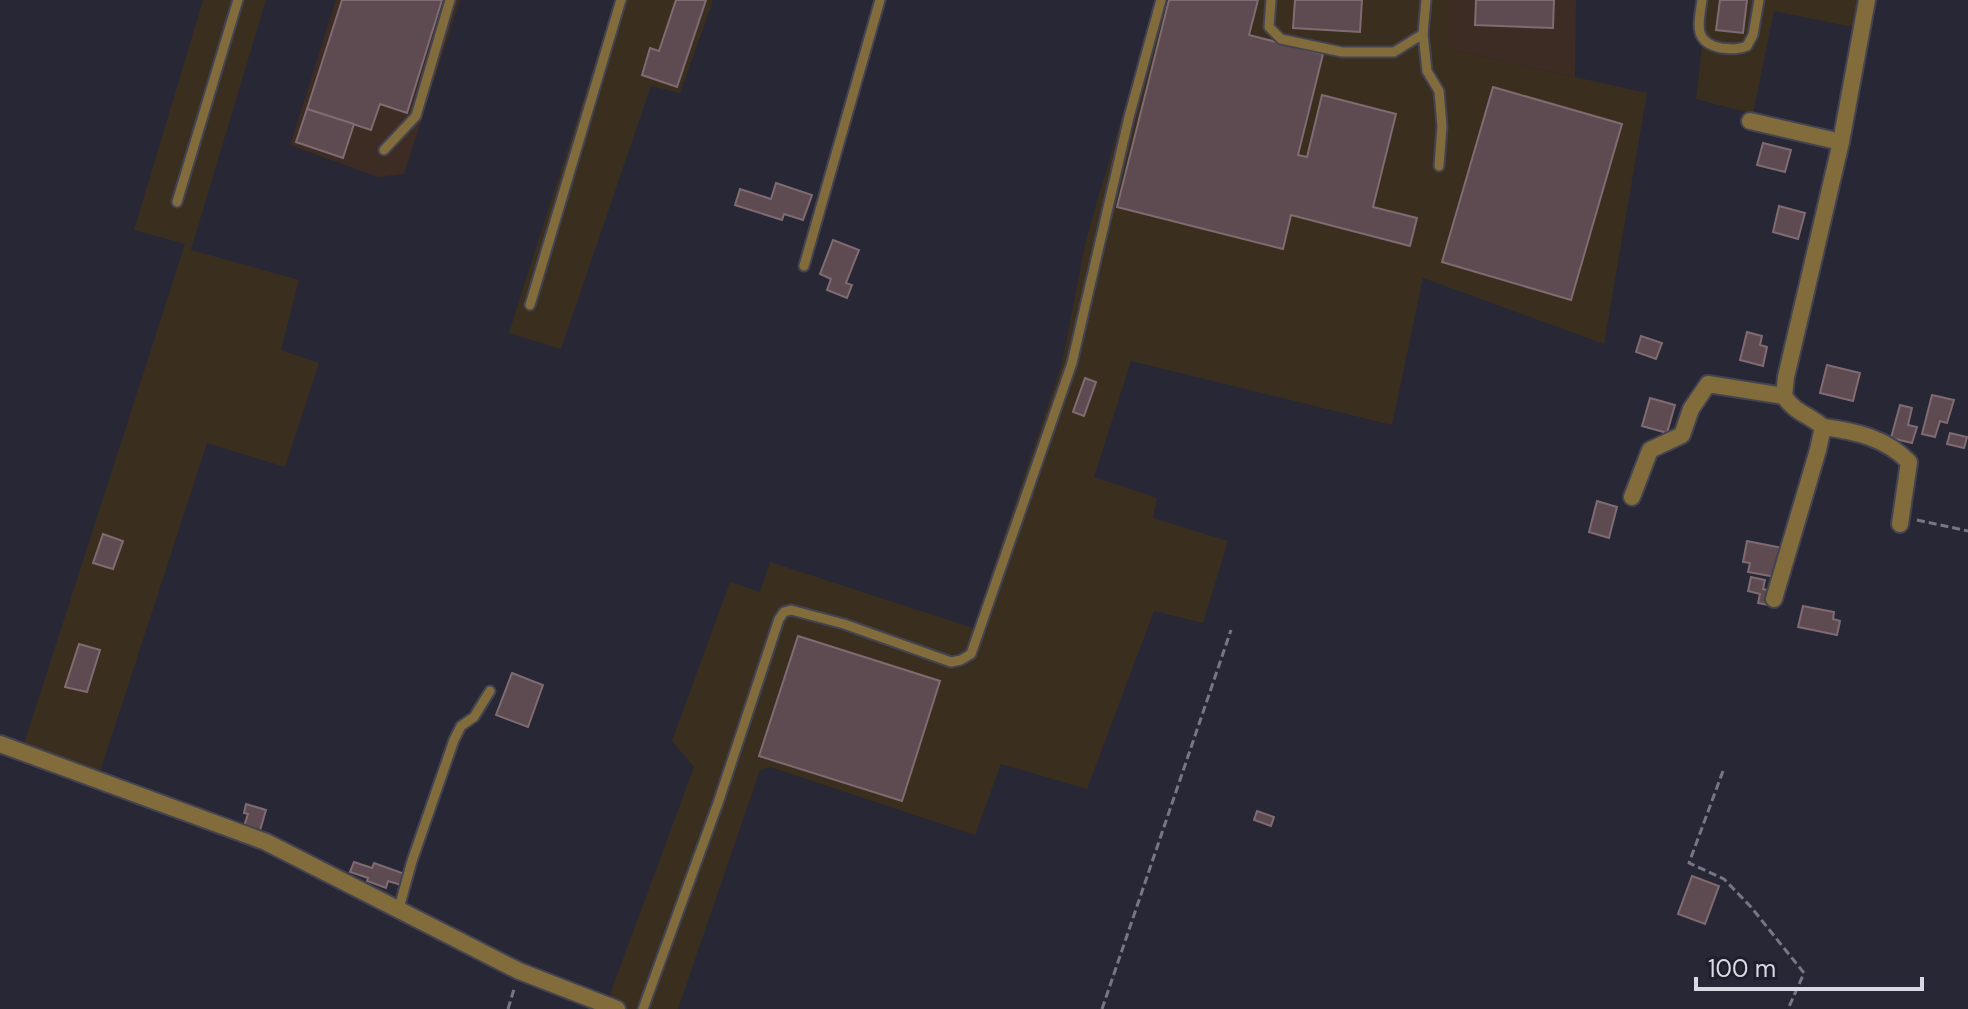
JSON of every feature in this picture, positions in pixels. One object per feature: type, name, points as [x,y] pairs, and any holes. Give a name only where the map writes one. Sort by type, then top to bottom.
[{"type":"street","points":[[1867,0],[1841,142],[1784,396],[1792,408],[1823,427],[1852,431],[1899,451],[1909,462],[1901,519]]},
{"type":"street","points":[[1750,121],[1841,142]]},
{"type":"street","points":[[1632,497],[1650,450],[1682,435],[1691,409],[1708,384],[1784,396]]},
{"type":"street","points":[[1774,599],[1823,427]]},
{"type":"street","points":[[0,744],[266,842],[519,971],[617,1009]]},
{"type":"lane","points":[[177,202],[238,0]]},
{"type":"lane","points":[[384,150],[416,116],[450,0]]},
{"type":"lane","points":[[530,305],[621,0]]},
{"type":"lane","points":[[804,266],[880,0]]},
{"type":"lane","points":[[643,1009],[784,612],[791,610],[844,624],[951,662],[971,654],[1072,363],[1118,161],[1161,0]]},
{"type":"lane","points":[[1271,0],[1269,27],[1281,39],[1342,52],[1394,52],[1423,34]]},
{"type":"lane","points":[[1426,0],[1423,34],[1427,71],[1439,91],[1442,126],[1439,166]]},
{"type":"lane","points":[[1702,0],[1698,27],[1701,37],[1710,46],[1737,50],[1747,46],[1753,35],[1759,0]]},
{"type":"lane","points":[[399,908],[454,740],[461,726],[474,717],[490,691]]},
{"type":"path","points":[[1901,519],[1968,531]]},
{"type":"path","points":[[1102,1009],[1231,630]]},
{"type":"path","points":[[1723,771],[1689,863],[1724,879],[1751,907],[1804,973],[1788,1009]]},
{"type":"path","points":[[508,1009],[519,971]]},
{"type":"shaded area","points":[[203,0],[266,0],[191,250],[299,280],[281,350],[319,363],[285,467],[207,443],[97,781],[21,753],[185,244],[134,230]]},
{"type":"shaded area","points":[[336,0],[460,0],[404,174],[378,177],[290,145]]},
{"type":"shaded area","points":[[615,0],[713,0],[680,93],[651,86],[561,349],[509,333]]},
{"type":"shaded area","points":[[1156,0],[1449,0],[1449,49],[1647,93],[1604,344],[1423,278],[1392,425],[1131,361],[1094,477],[1157,498],[1153,518],[1228,541],[1203,623],[1154,611],[1087,789],[1001,764],[975,835],[770,767],[760,770],[678,1009],[617,1009],[606,1005],[694,767],[672,741],[730,582],[760,592],[770,562],[973,628],[1062,363],[1086,240]]},
{"type":"shaded area","points":[[1449,0],[1576,0],[1575,77],[1449,49]]},
{"type":"shaded area","points":[[1707,0],[1867,0],[1862,29],[1774,11],[1753,114],[1696,99]]},
{"type":"building","points":[[342,0],[442,0],[407,113],[380,104],[371,130],[307,109]]},
{"type":"building","points":[[676,0],[706,0],[677,87],[642,75],[650,48],[659,51]]},
{"type":"building","points":[[1169,0],[1258,0],[1249,35],[1323,54],[1298,155],[1307,157],[1322,95],[1396,114],[1373,207],[1417,218],[1410,246],[1291,215],[1283,249],[1117,207]]},
{"type":"building","points":[[1295,0],[1362,0],[1360,32],[1293,28]]},
{"type":"building","points":[[1476,0],[1554,0],[1553,28],[1475,25]]},
{"type":"building","points":[[1720,0],[1747,0],[1743,33],[1716,30]]},
{"type":"building","points":[[1493,87],[1622,124],[1571,300],[1442,262]]},
{"type":"building","points":[[307,109],[354,124],[343,158],[296,142]]},
{"type":"building","points":[[1763,143],[1791,150],[1785,172],[1757,165]]},
{"type":"building","points":[[776,183],[812,195],[803,220],[784,214],[782,220],[735,205],[740,189],[771,199]]},
{"type":"building","points":[[1779,206],[1805,213],[1798,239],[1773,232]]},
{"type":"building","points":[[833,240],[859,250],[846,283],[852,285],[847,298],[827,290],[831,279],[820,274]]},
{"type":"building","points":[[1747,332],[1762,336],[1760,345],[1767,347],[1763,366],[1740,360]]},
{"type":"building","points":[[1641,336],[1662,343],[1656,359],[1636,352]]},
{"type":"building","points":[[1827,365],[1860,373],[1853,401],[1820,393]]},
{"type":"building","points":[[1085,378],[1096,382],[1084,416],[1073,412]]},
{"type":"building","points":[[1932,395],[1954,400],[1947,423],[1940,421],[1935,437],[1922,434]]},
{"type":"building","points":[[1650,398],[1675,405],[1667,433],[1642,426]]},
{"type":"building","points":[[1900,405],[1912,408],[1908,425],[1917,427],[1912,443],[1891,438]]},
{"type":"building","points":[[1950,433],[1967,437],[1964,448],[1947,444]]},
{"type":"building","points":[[1597,501],[1617,507],[1609,538],[1589,532]]},
{"type":"building","points":[[103,534],[123,541],[113,569],[93,563]]},
{"type":"building","points":[[1747,541],[1782,548],[1776,577],[1748,572],[1750,563],[1743,562]]},
{"type":"building","points":[[1751,577],[1765,580],[1763,589],[1772,591],[1769,605],[1758,603],[1760,594],[1748,591]]},
{"type":"building","points":[[1803,606],[1834,612],[1833,619],[1840,621],[1837,635],[1798,627]]},
{"type":"building","points":[[798,636],[940,681],[902,801],[759,756]]},
{"type":"building","points":[[79,644],[100,650],[87,692],[65,687]]},
{"type":"building","points":[[512,673],[543,685],[528,727],[496,715]]},
{"type":"building","points":[[246,804],[266,810],[259,834],[243,829],[248,814],[244,813]]},
{"type":"building","points":[[1257,811],[1274,817],[1271,826],[1254,820]]},
{"type":"building","points":[[354,862],[372,868],[374,863],[405,874],[401,885],[388,881],[386,888],[350,872]]},
{"type":"building","points":[[1692,876],[1719,886],[1705,924],[1678,914]]}]
